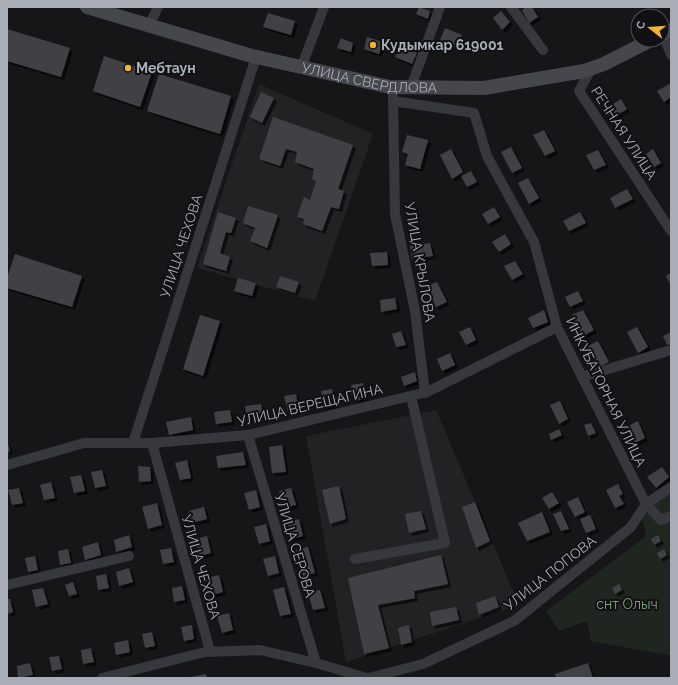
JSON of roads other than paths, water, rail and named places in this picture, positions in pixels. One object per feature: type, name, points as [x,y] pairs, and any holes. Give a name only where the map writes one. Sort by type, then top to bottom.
[{"type":"main road","name":"УЛИЦА СВЕРДЛОВА","points":[[87,7],[256,57],[393,94],[411,87],[484,88],[591,69],[635,48]]},
{"type":"street","points":[[148,25],[158,7]]},
{"type":"street","points":[[301,68],[324,7]]},
{"type":"street","points":[[411,87],[440,7]]},
{"type":"street","points":[[511,7],[543,50]]},
{"type":"street","name":"УЛИЦА ЧЕХОВА","points":[[133,443],[256,57]]},
{"type":"street","name":"РЕЧНАЯ УЛИЦА","points":[[591,69],[579,91],[671,230]]},
{"type":"street","name":"ИНКУБАТОРНАЯ УЛИЦА","points":[[393,94],[474,113],[487,156],[534,242],[557,327],[646,504],[661,520],[671,516]]},
{"type":"street","name":"УЛИЦА КРЫЛОВА","points":[[393,94],[395,214],[415,311],[425,393]]},
{"type":"street","name":"УЛИЦА ВЕРЕЩАГИНА","points":[[7,465],[84,443],[152,444],[248,435],[425,393],[557,327]]},
{"type":"street","points":[[582,377],[671,350]]},
{"type":"street","points":[[356,559],[445,543],[411,396]]},
{"type":"street","name":"УЛИЦА СЕРОВА","points":[[248,435],[316,663]]},
{"type":"street","name":"УЛИЦА ЧЕХОВА","points":[[152,444],[210,652]]},
{"type":"street","points":[[646,504],[671,487]]},
{"type":"street","name":"УЛИЦА ПОПОВА","points":[[102,678],[205,652],[260,650],[316,663],[367,678],[423,664],[514,621],[631,527],[646,504]]},
{"type":"street","points":[[7,585],[129,556]]},
{"type":"place","name":"Кудымкар 619001","points":[[373,45]]},
{"type":"place","name":"Мебтаун","points":[[128,68]]},
{"type":"park label","name":"снт Олыч","points":[[627,604]]}]
